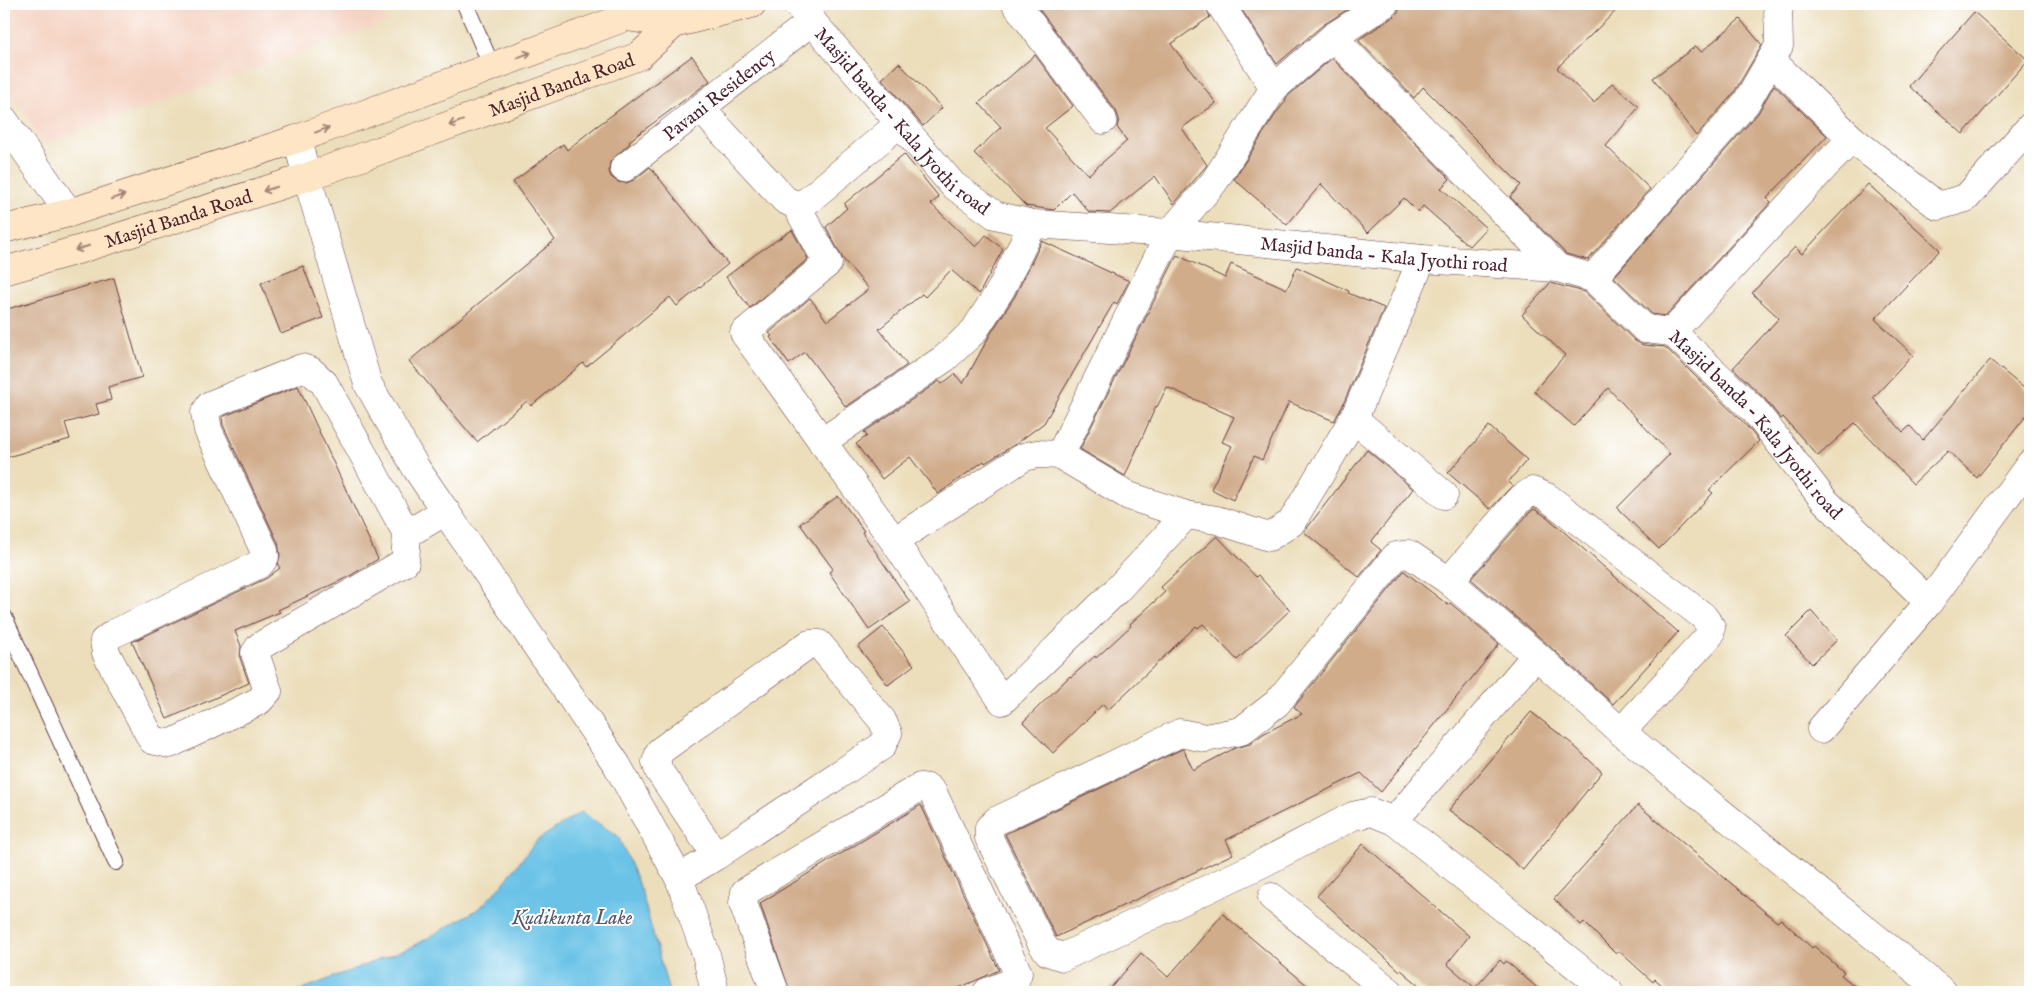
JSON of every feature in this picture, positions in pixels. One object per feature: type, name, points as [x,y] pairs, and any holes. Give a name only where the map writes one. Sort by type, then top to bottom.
[{"type":"main road","points":[[674,24],[752,4]]},
{"type":"main road","name":"Masjid Banda Road","points":[[4,229],[69,213],[297,139],[626,17],[674,24]]},
{"type":"main road","name":"Masjid Banda Road","points":[[4,271],[90,246],[307,177],[639,56],[674,24]]},
{"type":"street","points":[[1016,4],[1103,120]]},
{"type":"street","points":[[1220,4],[1274,88]]},
{"type":"street","points":[[1060,455],[1170,233],[1214,182],[1274,88],[1333,37],[1384,4]]},
{"type":"street","points":[[1593,278],[1746,103],[1779,46],[1778,4]]},
{"type":"street","name":"Pavani Residency","points":[[624,168],[701,109],[804,12]]},
{"type":"street","name":"Masjid banda - Kala Jyothi road","points":[[804,12],[953,185],[995,215],[1033,224],[1170,233],[1422,259],[1558,268],[1593,278],[1646,329],[1672,332],[1754,410],[1824,500],[1928,602]]},
{"type":"street","points":[[1333,37],[1558,268]]},
{"type":"street","points":[[1771,60],[1852,139],[1938,206],[1966,198],[2030,127]]},
{"type":"street","points":[[701,109],[785,200],[796,205],[805,203],[900,124]]},
{"type":"street","points":[[4,120],[69,213]]},
{"type":"street","points":[[297,139],[368,384],[416,468],[617,765],[679,878],[706,954],[715,992]]},
{"type":"street","points":[[1672,332],[1852,139]]},
{"type":"street","points":[[796,205],[828,264],[744,333],[894,542],[1002,701],[1116,591],[1186,515]]},
{"type":"street","points":[[822,442],[945,358],[974,331],[1001,289],[1033,224]]},
{"type":"street","points":[[894,542],[1024,457],[1037,454],[1060,455],[1129,496],[1186,515],[1217,520],[1269,538],[1291,523],[1353,418],[1422,259]]},
{"type":"street","points":[[302,368],[311,371],[324,383],[407,534],[405,562],[260,646],[255,652],[268,692],[259,701],[170,744],[152,740],[106,653],[104,641],[113,634],[260,564],[265,558],[264,550],[208,430],[206,414],[210,405],[302,368]]},
{"type":"street","points":[[1353,418],[1444,495]]},
{"type":"street","points":[[1821,730],[1928,602],[2030,464]]},
{"type":"street","points":[[1449,581],[1518,501],[1532,491],[1547,497],[1703,616],[1711,628],[1710,635],[1621,732]]},
{"type":"street","points":[[407,534],[446,511]]},
{"type":"street","points":[[1609,992],[1394,821],[1371,812],[1353,816],[1261,864],[1063,957],[1048,952],[1042,944],[989,838],[988,828],[996,821],[1180,733],[1205,738],[1241,731],[1277,703],[1396,556],[1410,554],[1449,581],[1536,655],[1621,732],[1943,992]]},
{"type":"street","points":[[679,878],[716,856],[882,746],[888,732],[882,720],[819,644],[809,644],[660,751],[656,762],[659,771],[716,856]]},
{"type":"street","points":[[1394,821],[1536,655]]},
{"type":"street","points":[[775,992],[742,896],[745,892],[920,787],[928,788],[933,793],[1018,973],[1015,981],[987,992]]},
{"type":"street","points":[[1272,897],[1390,992]]},
{"type":"lane","points":[[465,4],[492,67]]},
{"type":"lane","points":[[4,616],[116,862]]},
{"type":"shaded area","points":[[4,4],[375,4],[387,22],[44,144],[4,83]]},
{"type":"water","name":"Kudikunta Lake","points":[[581,812],[618,836],[641,890],[669,992],[295,992],[412,947],[480,908],[503,884],[536,841]]},
{"type":"building","points":[[1035,4],[1205,4],[1210,17],[1171,44],[1216,103],[1182,128],[1207,165],[1174,204],[1155,176],[1110,213],[1089,212],[1072,192],[1054,210],[1026,206],[974,153],[1001,127],[979,103],[1035,55],[1073,106],[1045,128],[1088,175],[1127,141],[1117,127],[1119,119],[1116,111]]},
{"type":"building","points":[[1238,4],[1356,4],[1323,25],[1277,64]]},
{"type":"building","points":[[1400,4],[1623,4],[1557,68],[1594,103],[1612,83],[1639,107],[1606,146],[1650,189],[1588,260],[1566,254],[1510,197],[1521,185],[1423,87],[1414,98],[1358,40],[1393,17],[1398,12]]},
{"type":"building","points":[[1974,12],[2028,60],[1963,134],[1909,86]]},
{"type":"building","points":[[1740,19],[1762,45],[1733,94],[1696,136],[1653,78],[1696,46],[1701,52]]},
{"type":"building","points":[[692,56],[710,81],[629,141],[630,143],[610,162],[609,171],[611,177],[618,182],[626,183],[634,180],[650,167],[728,264],[677,306],[670,297],[586,367],[583,363],[531,406],[527,401],[477,442],[409,361],[555,240],[513,182],[563,144],[567,150]]},
{"type":"building","points":[[1332,58],[1450,179],[1441,188],[1486,228],[1469,246],[1423,206],[1418,212],[1404,198],[1368,233],[1321,184],[1287,225],[1234,179],[1286,98]]},
{"type":"building","points":[[899,63],[942,108],[923,126],[882,79]]},
{"type":"building","points":[[1774,85],[1827,136],[1767,198],[1771,202],[1666,316],[1652,314],[1614,277],[1758,113]]},
{"type":"building","points":[[904,154],[939,197],[931,204],[976,247],[986,235],[1003,249],[979,294],[951,270],[925,297],[922,294],[879,329],[907,365],[846,407],[805,352],[789,364],[769,333],[810,298],[827,321],[869,289],[843,259],[826,227],[847,208],[844,204]]},
{"type":"building","points":[[1868,184],[1940,250],[1875,319],[1913,355],[1873,398],[1903,432],[1910,426],[1923,440],[1990,360],[2030,393],[2030,411],[1977,478],[1948,451],[1913,484],[1855,423],[1818,456],[1783,417],[1781,419],[1765,399],[1733,368],[1779,318],[1752,293],[1795,247],[1802,254]]},
{"type":"building","points":[[792,230],[808,259],[750,308],[726,277]]},
{"type":"building","points":[[1042,241],[1129,281],[1117,304],[1114,302],[1044,423],[1017,443],[985,463],[984,461],[938,494],[910,457],[882,479],[856,444],[867,436],[864,432],[939,381],[942,384],[955,374],[963,384],[991,333],[1015,296]]},
{"type":"building","points":[[1177,255],[1225,278],[1231,264],[1287,289],[1297,267],[1349,291],[1348,293],[1384,308],[1342,407],[1334,421],[1289,402],[1262,460],[1254,456],[1233,500],[1211,489],[1232,446],[1222,442],[1234,417],[1167,387],[1156,406],[1125,476],[1080,449]]},
{"type":"building","points":[[303,266],[323,318],[281,334],[261,283]]},
{"type":"building","points":[[114,278],[142,377],[108,387],[111,400],[96,404],[99,414],[65,423],[70,439],[4,458],[4,310]]},
{"type":"building","points":[[1550,283],[1585,292],[1635,341],[1643,345],[1665,347],[1742,421],[1759,441],[1709,490],[1713,493],[1659,549],[1617,508],[1670,454],[1608,388],[1574,426],[1534,391],[1565,355],[1522,315]]},
{"type":"building","points":[[298,386],[378,559],[348,577],[278,610],[280,612],[235,631],[241,646],[240,658],[249,683],[167,719],[132,642],[267,578],[280,568],[278,565],[280,555],[278,543],[223,425],[222,417]]},
{"type":"building","points":[[1489,426],[1527,460],[1508,482],[1512,486],[1490,509],[1448,473]]},
{"type":"building","points":[[1367,450],[1413,489],[1371,542],[1381,550],[1359,577],[1304,532]]},
{"type":"building","points":[[838,496],[864,531],[862,532],[910,602],[869,630],[829,572],[833,569],[800,524]]},
{"type":"building","points":[[1534,509],[1547,517],[1678,632],[1613,704],[1546,643],[1471,579]]},
{"type":"building","points":[[1217,536],[1256,577],[1258,575],[1290,610],[1237,660],[1203,624],[1198,628],[1196,626],[1108,710],[1103,704],[1053,753],[1023,722],[1070,676],[1095,656],[1096,658],[1131,626],[1130,624],[1165,592],[1161,587]]},
{"type":"building","points":[[1404,571],[1448,605],[1450,603],[1499,644],[1381,792],[1361,773],[1226,840],[1233,854],[1056,937],[1005,834],[1182,749],[1193,770],[1235,748],[1250,744],[1263,734],[1302,714],[1294,707]]},
{"type":"building","points":[[1811,611],[1837,640],[1812,664],[1786,636]]},
{"type":"building","points":[[883,627],[914,665],[888,685],[858,647]]},
{"type":"building","points":[[1531,712],[1571,743],[1602,772],[1523,870],[1488,839],[1449,810]]},
{"type":"building","points":[[921,805],[999,970],[950,992],[790,992],[760,903]]},
{"type":"building","points":[[1638,805],[1777,922],[1781,919],[1812,948],[1814,946],[1844,972],[1841,975],[1862,992],[1670,992],[1655,979],[1653,982],[1619,951],[1616,954],[1584,922],[1581,925],[1554,899]]},
{"type":"building","points":[[1363,844],[1469,936],[1447,964],[1475,988],[1500,960],[1504,964],[1506,961],[1542,992],[1427,992],[1400,971],[1317,896]]},
{"type":"building","points":[[1223,914],[1315,992],[1107,992],[1141,953],[1168,977]]}]
